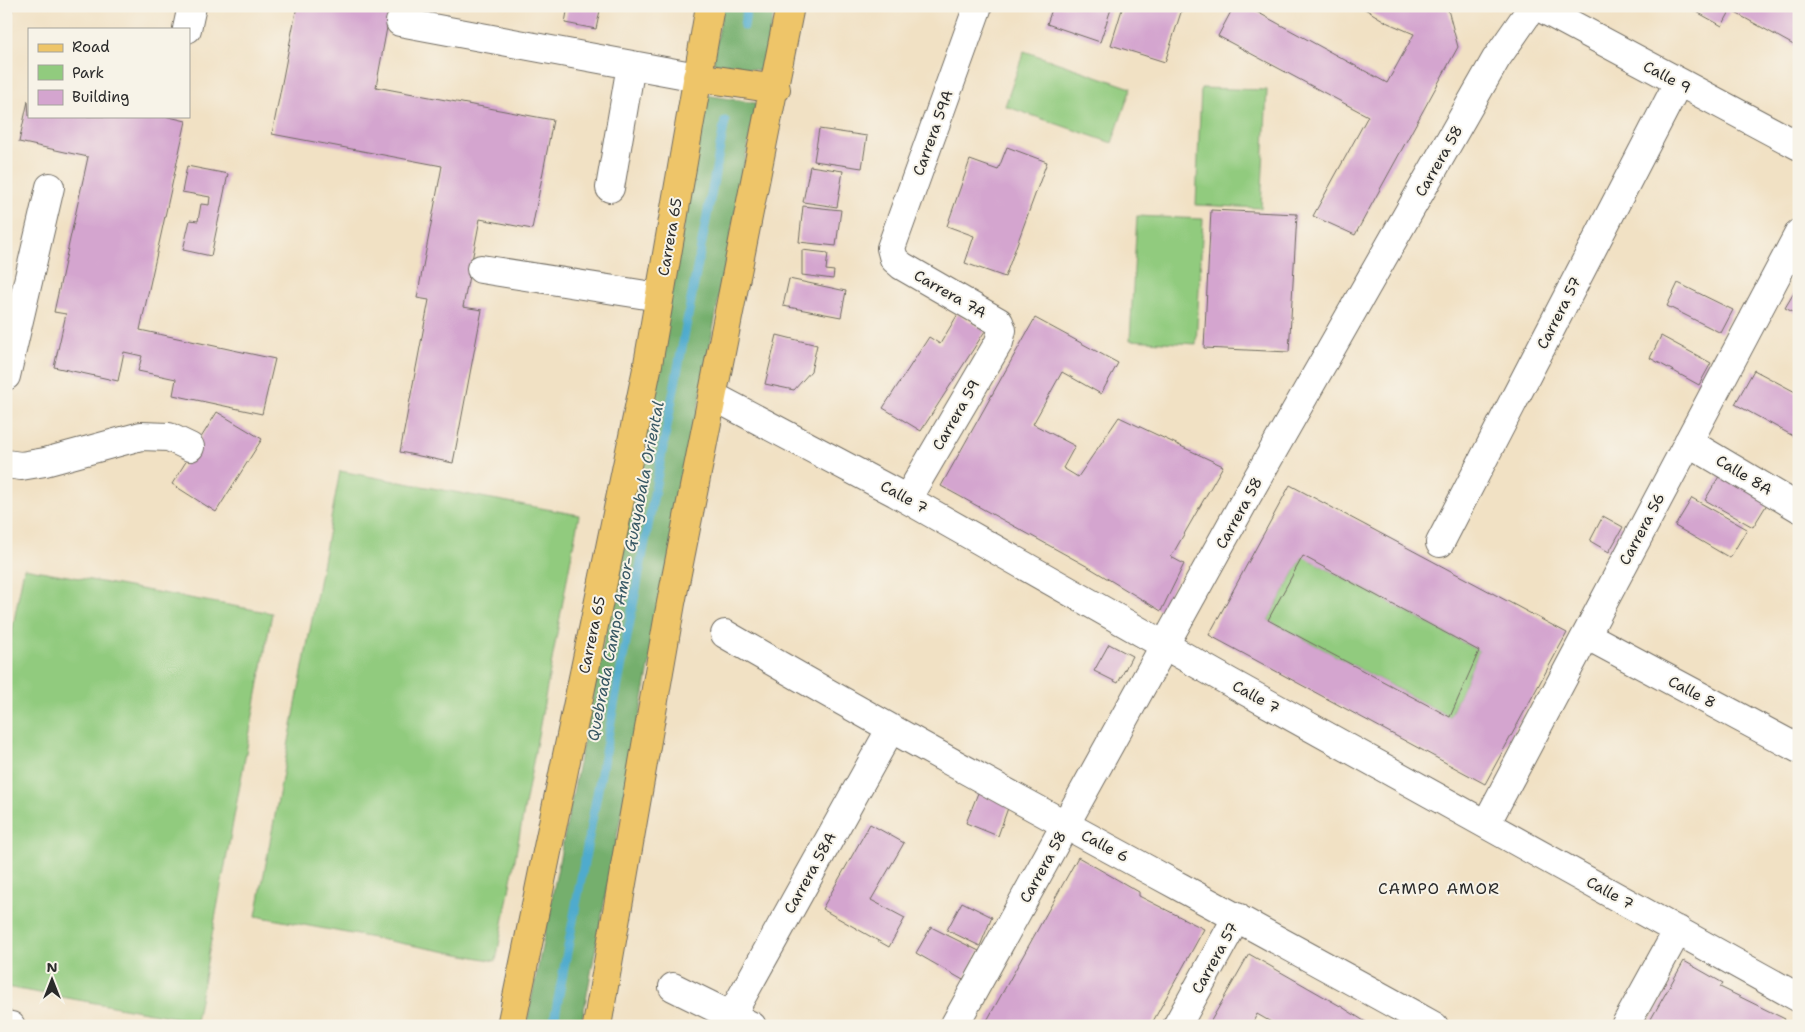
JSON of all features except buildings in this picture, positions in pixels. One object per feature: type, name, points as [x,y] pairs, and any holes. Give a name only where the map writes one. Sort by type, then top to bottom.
[{"type":"main road","name":"Carrera 65","points":[[511,1026],[648,364],[710,6]]},
{"type":"main road","points":[[596,1026],[671,603],[776,89],[790,6]]},
{"type":"main road","points":[[698,77],[776,89]]},
{"type":"street","points":[[187,28],[192,6]]},
{"type":"street","name":"Carrera 59A","points":[[894,259],[891,248],[978,6]]},
{"type":"street","name":"Carrera 58","points":[[954,1026],[1166,646],[1246,498],[1496,59],[1533,6]]},
{"type":"street","name":"Calle 9","points":[[1537,6],[1799,146]]},
{"type":"street","points":[[400,22],[698,77]]},
{"type":"street","points":[[610,188],[631,65]]},
{"type":"street","name":"Carrera 57","points":[[1440,543],[1678,83]]},
{"type":"street","points":[[6,376],[50,187]]},
{"type":"street","name":"Carrera 56","points":[[1486,824],[1688,442],[1795,250]]},
{"type":"street","name":"Carrera 7A","points":[[894,259],[902,266],[998,322],[1002,330]]},
{"type":"street","points":[[481,270],[659,297]]},
{"type":"street","name":"Carrera 59","points":[[907,499],[998,342],[1002,330]]},
{"type":"street","name":"Calle 7","points":[[713,396],[907,499],[1166,646],[1799,998]]},
{"type":"street","points":[[6,464],[21,466],[45,462],[141,436],[169,436],[190,447]]},
{"type":"street","name":"Calle 8A","points":[[1688,442],[1799,508]]},
{"type":"street","name":"Calle 6","points":[[725,634],[890,730],[1238,917],[1403,1018],[1434,1026]]},
{"type":"street","name":"Calle 8","points":[[1586,635],[1799,749]]},
{"type":"street","name":"Carrera 58A","points":[[741,1021],[890,730]]},
{"type":"street","name":"Carrera 57","points":[[1177,1026],[1238,917]]},
{"type":"street","points":[[1625,1026],[1678,930]]},
{"type":"street","points":[[673,987],[741,1021]]},
{"type":"street","points":[[6,1025],[11,1026]]},
{"type":"green space","points":[[723,6],[775,6],[763,71],[713,63]]},
{"type":"green space","points":[[1024,51],[1131,88],[1112,143],[1005,106]]},
{"type":"green space","points":[[1201,88],[1267,90],[1261,208],[1196,205]]},
{"type":"green space","points":[[706,95],[756,103],[581,1026],[526,1026],[658,370]]},
{"type":"green space","points":[[1137,216],[1203,219],[1196,344],[1130,340]]},
{"type":"green space","points":[[340,471],[579,515],[496,961],[256,916]]},
{"type":"green space","points":[[1303,556],[1479,651],[1450,717],[1268,620]]},
{"type":"green space","points":[[24,568],[272,613],[196,1021],[6,987],[6,663]]},
{"type":"waterway","name":"Quebrada Campo Amor- Guayabala Oriental","points":[[744,26],[747,6]]},
{"type":"waterway","name":"Quebrada Campo Amor- Guayabala Oriental","points":[[553,1026],[725,121]]},
{"type":"district","name":"CAMPO AMOR","points":[[1439,888]]}]
